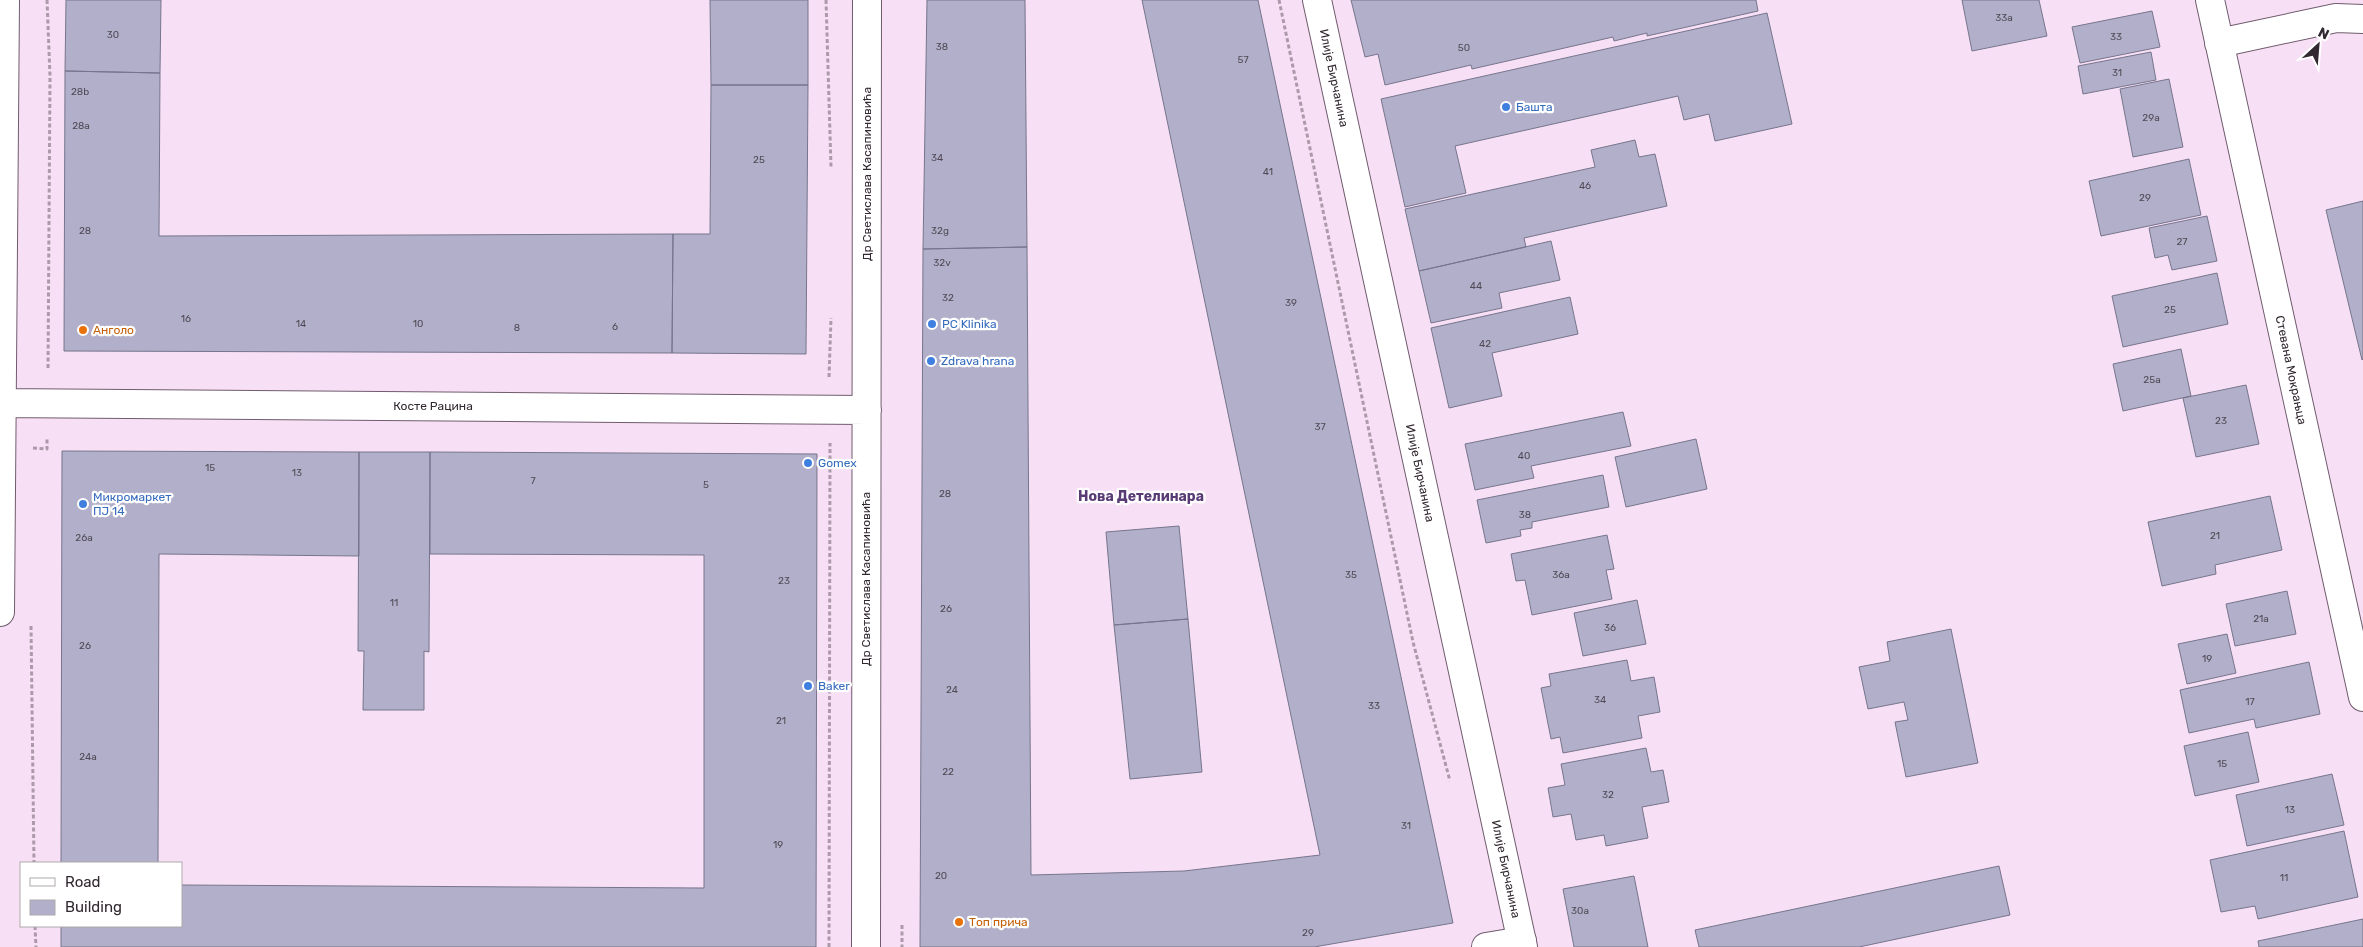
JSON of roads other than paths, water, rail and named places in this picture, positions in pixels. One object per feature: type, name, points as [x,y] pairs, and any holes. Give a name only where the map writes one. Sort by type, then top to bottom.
[{"type":"street","points":[[0,612],[5,0]]},
{"type":"street","name":"Др Светислава Касапиновића","points":[[866,947],[867,0]]},
{"type":"street","name":"Илије Бирчанина","points":[[1317,0],[1522,944]]},
{"type":"street","name":"Стевана Мокрањца","points":[[2210,0],[2363,697]]},
{"type":"street","points":[[2219,43],[2336,18],[2363,19]]},
{"type":"street","name":"Косте Рацина","points":[[1,403],[867,410]]},
{"type":"street","points":[[1486,947],[1522,944]]},
{"type":"place","name":"Башта","points":[[1506,107]]},
{"type":"place","name":"PC Klinika","points":[[932,324]]},
{"type":"place","name":"Анголо","points":[[83,330]]},
{"type":"place","name":"Zdrava hrana","points":[[931,361]]},
{"type":"place","name":"Gomex","points":[[808,463]]},
{"type":"place","name":"Микромаркет ПЈ 14","points":[[83,504]]},
{"type":"place","name":"Baker","points":[[808,686]]},
{"type":"place","name":"Топ прича","points":[[959,922]]},
{"type":"district","name":"Нова Детелинара","points":[[1141,496]]}]
